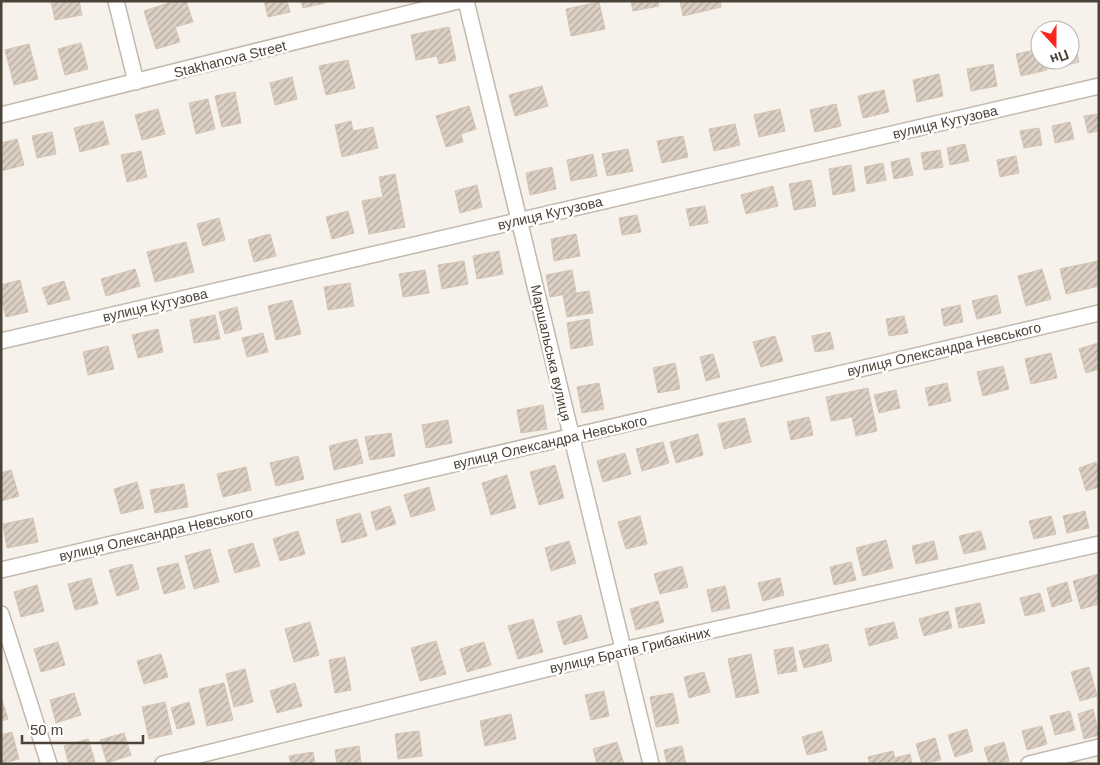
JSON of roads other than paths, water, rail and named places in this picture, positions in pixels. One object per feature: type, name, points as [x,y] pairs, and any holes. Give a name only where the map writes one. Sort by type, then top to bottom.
[{"type":"street","points":[[116,1],[136,82]]},
{"type":"street","name":"Stakhanova Street","points":[[1,115],[458,1]]},
{"type":"street","name":"Маршальська вулиця","points":[[466,1],[651,764]]},
{"type":"street","name":"вулиця Кутузова","points":[[1,341],[1099,86]]},
{"type":"street","name":"вулиця Олександра Невського","points":[[1,570],[1099,313]]},
{"type":"street","name":"вулиця Братів Грибакіних","points":[[163,764],[623,650],[1099,544]]},
{"type":"street","points":[[1,614],[49,764]]},
{"type":"street","points":[[1029,764],[1099,747]]}]
